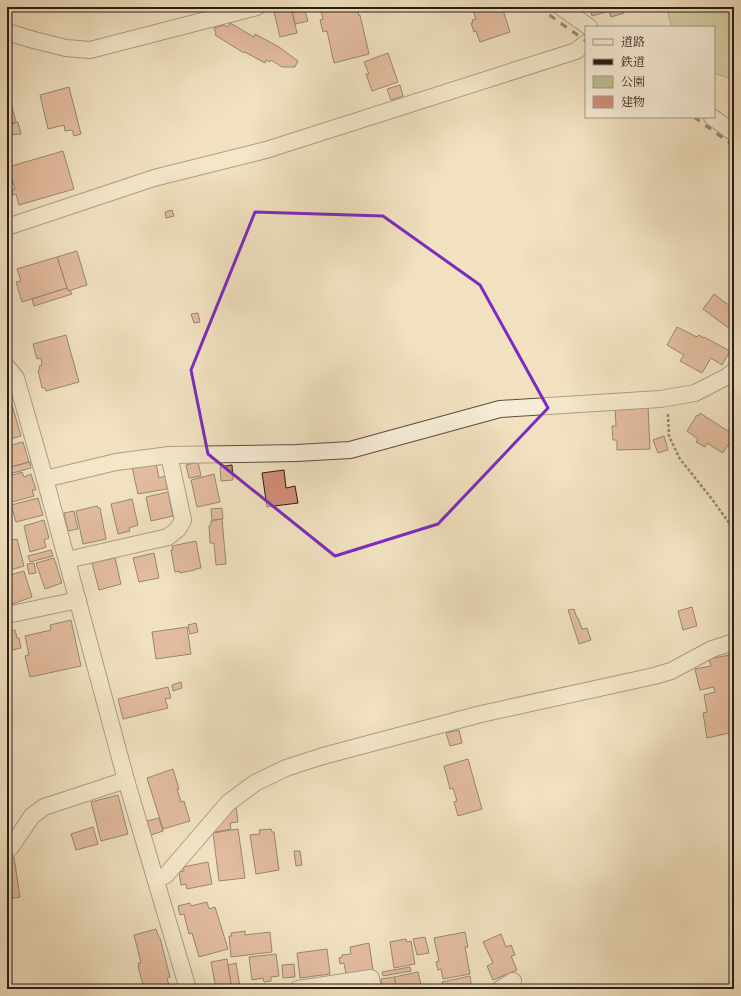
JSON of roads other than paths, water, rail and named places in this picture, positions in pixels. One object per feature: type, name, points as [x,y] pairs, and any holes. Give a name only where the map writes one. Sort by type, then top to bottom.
[{"type":"street","points":[[7,32],[66,48],[90,50],[257,7]]},
{"type":"street","points":[[561,7],[587,26]]},
{"type":"street","points":[[7,227],[154,178],[266,150],[576,51],[585,44]]},
{"type":"street","points":[[713,118],[734,133]]},
{"type":"street","points":[[7,367],[16,378],[45,479],[126,780],[188,989]]},
{"type":"street","points":[[45,479],[116,462],[169,455],[297,453],[350,450],[500,409],[660,399],[695,393],[728,376],[734,371]]},
{"type":"street","points":[[67,560],[168,537],[178,529],[183,520],[169,455]]},
{"type":"street","points":[[7,615],[78,600]]},
{"type":"street","points":[[156,880],[166,875],[228,803],[255,783],[286,768],[323,756],[481,714],[670,672],[712,649],[734,642]]},
{"type":"street","points":[[7,848],[11,848],[32,816],[44,807],[126,780]]},
{"type":"street","points":[[298,989],[371,978],[373,989]]},
{"type":"railway","points":[[538,7],[585,40]]},
{"type":"railway","points":[[695,118],[734,146]]}]
